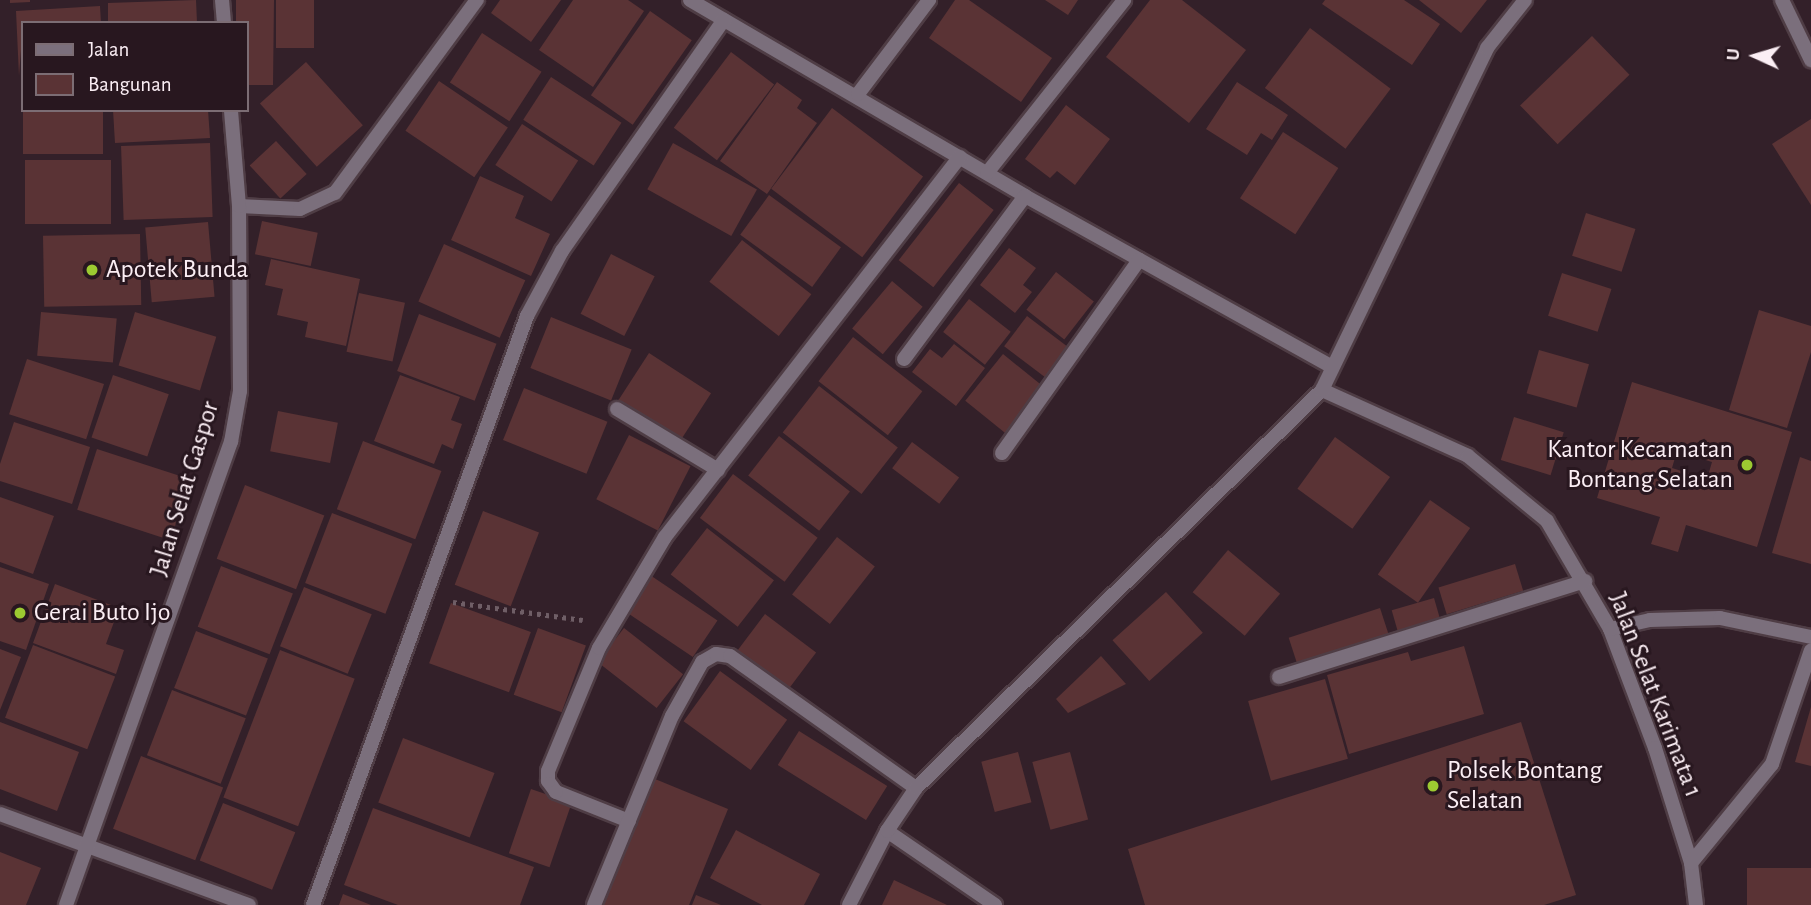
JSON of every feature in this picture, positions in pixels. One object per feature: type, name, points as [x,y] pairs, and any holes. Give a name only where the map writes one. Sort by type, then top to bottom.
[{"type":"street","points":[[222,0],[223,21]]},
{"type":"street","points":[[239,206],[300,209],[335,193],[477,0]]},
{"type":"street","points":[[690,0],[858,94],[1026,197],[1332,367]]},
{"type":"street","points":[[858,94],[929,0]]},
{"type":"street","points":[[988,173],[1124,0]]},
{"type":"street","points":[[849,905],[887,831],[916,788],[1322,390],[1487,48],[1525,0]]},
{"type":"street","points":[[1782,0],[1811,60]]},
{"type":"street","points":[[313,905],[503,378],[541,286],[724,20]]},
{"type":"street","name":"Jalan Selat Gaspor","points":[[65,905],[231,442],[240,391],[239,206],[231,112]]},
{"type":"street","points":[[629,821],[556,792],[548,781],[548,771],[611,624],[665,537],[960,157]]},
{"type":"street","points":[[904,359],[1026,197]]},
{"type":"street","points":[[1002,453],[1139,260]]},
{"type":"street","name":"Jalan Selat Karimata 1","points":[[1322,390],[1468,456],[1547,521],[1585,581],[1610,629],[1655,748],[1691,863],[1696,905]]},
{"type":"street","points":[[617,409],[718,470]]},
{"type":"street","points":[[1279,677],[1585,581]]},
{"type":"street","points":[[1610,629],[1650,620],[1720,618],[1811,637]]},
{"type":"street","points":[[1691,863],[1772,764],[1811,650]]},
{"type":"street","points":[[594,905],[672,716],[702,662],[716,654],[730,656],[916,788]]},
{"type":"street","points":[[0,814],[249,905]]},
{"type":"street","points":[[887,831],[995,905]]},
{"type":"path","points":[[422,601],[462,602],[611,624]]},
{"type":"building","points":[[10,0],[30,0],[30,2],[10,3]]},
{"type":"building","points":[[196,0],[197,21],[108,21],[108,3]]},
{"type":"building","points":[[236,0],[274,0],[273,85],[248,85],[248,21],[236,21]]},
{"type":"building","points":[[276,0],[314,0],[314,48],[276,48]]},
{"type":"building","points":[[500,0],[561,0],[531,42],[491,13]]},
{"type":"building","points":[[573,0],[628,0],[644,11],[593,87],[539,50]]},
{"type":"building","points":[[955,0],[969,0],[1052,58],[1021,102],[929,38]]},
{"type":"building","points":[[1045,0],[1078,0],[1068,15]]},
{"type":"building","points":[[1150,0],[1182,0],[1246,50],[1189,123],[1106,57]]},
{"type":"building","points":[[1325,0],[1404,0],[1440,24],[1412,65],[1322,4]]},
{"type":"building","points":[[1419,0],[1487,0],[1461,33]]},
{"type":"building","points":[[100,6],[101,21],[21,21],[19,76],[16,11]]},
{"type":"building","points":[[650,11],[692,40],[633,125],[591,95]]},
{"type":"building","points":[[1310,28],[1391,89],[1346,149],[1265,88]]},
{"type":"building","points":[[482,33],[542,72],[509,121],[450,82]]},
{"type":"building","points":[[1592,36],[1630,75],[1558,144],[1520,105]]},
{"type":"building","points":[[731,52],[774,84],[717,160],[674,128]]},
{"type":"building","points":[[306,62],[363,125],[317,167],[260,103]]},
{"type":"building","points":[[551,77],[621,123],[594,166],[523,120]]},
{"type":"building","points":[[439,81],[508,127],[474,177],[405,131]]},
{"type":"building","points":[[777,82],[802,100],[797,108],[817,123],[767,194],[720,161]]},
{"type":"building","points":[[1237,82],[1288,115],[1272,140],[1261,133],[1247,155],[1206,129]]},
{"type":"building","points":[[1066,105],[1110,139],[1075,185],[1057,171],[1050,178],[1025,159]]},
{"type":"building","points":[[832,108],[923,177],[862,257],[771,189]]},
{"type":"building","points":[[23,112],[103,112],[103,154],[23,154]]},
{"type":"building","points":[[113,112],[208,112],[210,138],[115,143]]},
{"type":"building","points":[[1811,119],[1811,205],[1772,144]]},
{"type":"building","points":[[522,124],[578,160],[552,202],[495,165]]},
{"type":"building","points":[[1283,132],[1338,168],[1295,234],[1240,198]]},
{"type":"building","points":[[276,141],[307,174],[280,198],[250,166]]},
{"type":"building","points":[[210,143],[213,217],[124,220],[121,146]]},
{"type":"building","points":[[673,143],[757,190],[731,236],[647,189]]},
{"type":"building","points":[[25,160],[111,160],[111,224],[25,224]]},
{"type":"building","points":[[480,176],[524,196],[515,218],[550,234],[531,276],[451,240]]},
{"type":"building","points":[[959,183],[994,210],[933,287],[899,260]]},
{"type":"building","points":[[769,195],[841,247],[812,287],[740,235]]},
{"type":"building","points":[[1586,213],[1635,229],[1622,272],[1572,256]]},
{"type":"building","points":[[262,221],[318,233],[311,266],[255,254]]},
{"type":"building","points":[[208,222],[215,297],[152,302],[145,227]]},
{"type":"building","name":"Apotek Bunda","points":[[140,234],[141,305],[44,307],[43,236]]},
{"type":"building","points":[[742,240],[811,294],[779,336],[709,282]]},
{"type":"building","points":[[444,244],[525,280],[500,338],[418,302]]},
{"type":"building","points":[[1009,248],[1036,268],[1023,285],[1032,292],[1015,313],[980,285]]},
{"type":"building","points":[[611,254],[655,276],[624,336],[581,314]]},
{"type":"building","points":[[271,259],[360,279],[346,346],[305,337],[308,322],[277,315],[283,289],[265,285]]},
{"type":"building","points":[[1056,272],[1094,302],[1064,339],[1026,310]]},
{"type":"building","points":[[1562,273],[1611,289],[1598,332],[1548,316]]},
{"type":"building","points":[[892,281],[923,307],[883,354],[852,328]]},
{"type":"building","points":[[359,293],[405,303],[392,361],[347,352]]},
{"type":"building","points":[[969,299],[1011,332],[985,365],[943,332]]},
{"type":"building","points":[[1759,310],[1811,326],[1811,352],[1787,428],[1729,410]]},
{"type":"building","points":[[41,312],[117,319],[113,362],[37,356]]},
{"type":"building","points":[[135,312],[216,337],[200,390],[119,366]]},
{"type":"building","points":[[419,314],[496,344],[475,401],[397,371]]},
{"type":"building","points":[[1027,316],[1069,348],[1046,378],[1004,346]]},
{"type":"building","points":[[551,317],[632,350],[611,401],[530,368]]},
{"type":"building","points":[[853,337],[922,391],[888,435],[819,381]]},
{"type":"building","points":[[954,344],[985,368],[956,406],[912,372],[930,349],[942,358]]},
{"type":"building","points":[[1539,350],[1589,364],[1577,408],[1527,393]]},
{"type":"building","points":[[649,353],[711,393],[679,442],[617,402]]},
{"type":"building","points":[[1003,354],[1044,387],[1006,434],[965,401]]},
{"type":"building","points":[[27,359],[104,384],[86,439],[9,414]]},
{"type":"building","points":[[113,375],[169,394],[147,457],[92,437]]},
{"type":"building","points":[[400,375],[460,397],[451,420],[462,424],[453,449],[442,444],[434,464],[374,441]]},
{"type":"building","name":"Kantor Kecamatan Bontang Selatan","points":[[1632,382],[1792,432],[1757,547],[1686,525],[1678,552],[1651,544],[1660,517],[1597,498]],"holes":[[[1677,451],[1712,462],[1707,479],[1672,468]]]},
{"type":"building","points":[[819,386],[898,448],[861,494],[783,432]]},
{"type":"building","points":[[524,388],[607,422],[586,474],[503,440]]},
{"type":"building","points":[[278,411],[338,423],[330,463],[270,451]]},
{"type":"building","points":[[1514,417],[1564,432],[1551,475],[1501,460]]},
{"type":"building","points":[[14,422],[90,447],[72,504],[0,481],[0,464]]},
{"type":"building","points":[[629,435],[690,466],[658,530],[596,499]]},
{"type":"building","points":[[779,436],[850,491],[819,531],[748,475]]},
{"type":"building","points":[[1335,437],[1390,477],[1352,529],[1297,489]]},
{"type":"building","points":[[363,441],[441,471],[415,539],[337,509]]},
{"type":"building","points":[[912,442],[959,478],[939,504],[892,468]]},
{"type":"building","points":[[97,449],[190,479],[170,540],[77,510]]},
{"type":"building","points":[[1800,457],[1811,461],[1811,564],[1772,553]]},
{"type":"building","points":[[733,474],[818,538],[785,582],[700,518]]},
{"type":"building","points":[[245,485],[324,515],[296,589],[217,559]]},
{"type":"building","points":[[0,497],[54,516],[33,574],[0,562]]},
{"type":"building","points":[[1430,500],[1470,528],[1418,603],[1378,575]]},
{"type":"building","points":[[483,511],[539,533],[511,606],[455,585]]},
{"type":"building","points":[[332,513],[412,544],[385,614],[305,583]]},
{"type":"building","points":[[707,528],[774,580],[738,627],[671,574]]},
{"type":"building","points":[[837,537],[875,567],[830,624],[792,595]]},
{"type":"building","points":[[1228,550],[1280,594],[1245,636],[1193,592]]},
{"type":"building","points":[[1515,564],[1523,591],[1447,614],[1438,587]]},
{"type":"building","points":[[221,566],[293,594],[270,654],[198,627]]},
{"type":"building","name":"Gerai Buto Ijo","points":[[0,567],[49,584],[26,650],[0,641]]},
{"type":"building","points":[[647,573],[717,621],[693,657],[622,609]]},
{"type":"building","points":[[55,584],[119,608],[106,644],[124,650],[116,674],[33,643]]},
{"type":"building","points":[[304,587],[372,614],[348,674],[280,646]]},
{"type":"building","points":[[1166,592],[1203,633],[1149,681],[1112,640]]},
{"type":"building","points":[[1434,598],[1441,622],[1399,634],[1392,610]]},
{"type":"building","points":[[451,603],[531,632],[509,692],[429,663]]},
{"type":"building","points":[[1380,608],[1389,636],[1298,665],[1289,638]]},
{"type":"building","points":[[765,614],[816,653],[788,689],[737,651]]},
{"type":"building","points":[[538,628],[586,645],[562,712],[514,695]]},
{"type":"building","points":[[624,628],[683,674],[657,708],[598,662]]},
{"type":"building","points":[[196,631],[268,659],[246,716],[174,688]]},
{"type":"building","points":[[33,645],[115,677],[87,749],[5,718]]},
{"type":"building","points":[[1464,646],[1484,714],[1349,754],[1327,675],[1408,652],[1411,661]]},
{"type":"building","points":[[0,649],[21,657],[0,710]]},
{"type":"building","points":[[280,650],[355,679],[298,826],[223,798]]},
{"type":"building","points":[[1101,656],[1126,684],[1068,713],[1056,699]]},
{"type":"building","points":[[720,671],[787,720],[751,770],[684,721]]},
{"type":"building","points":[[1325,679],[1348,759],[1271,781],[1248,701]]},
{"type":"building","points":[[172,690],[246,718],[221,784],[147,755]]},
{"type":"building","points":[[1811,707],[1811,766],[1795,762]]},
{"type":"building","points":[[0,722],[79,752],[57,811],[0,789]]},
{"type":"building","name":"Polsek Bontang Selatan","points":[[1521,722],[1576,895],[1544,905],[1145,905],[1128,849]]},
{"type":"building","points":[[799,731],[887,786],[866,820],[778,765]]},
{"type":"building","points":[[403,738],[494,773],[470,838],[378,802]]},
{"type":"building","points":[[1018,752],[1031,802],[995,812],[981,762]]},
{"type":"building","points":[[1070,752],[1088,820],[1050,830],[1032,762]]},
{"type":"building","points":[[141,756],[223,788],[195,860],[113,829]]},
{"type":"building","points":[[655,779],[728,809],[689,905],[603,905]]},
{"type":"building","points":[[531,789],[572,803],[550,867],[509,853]]},
{"type":"building","points":[[223,803],[295,832],[272,890],[200,860]]},
{"type":"building","points":[[373,808],[534,867],[520,905],[398,905],[344,885]]},
{"type":"building","points":[[736,830],[820,874],[804,905],[762,905],[710,878]]},
{"type":"building","points":[[0,852],[41,868],[26,905],[0,905]]},
{"type":"building","points":[[1747,868],[1811,868],[1811,905],[1747,905]]},
{"type":"building","points":[[894,880],[947,905],[882,905]]},
{"type":"building","points":[[343,894],[371,905],[339,905]]},
{"type":"building","points":[[696,895],[721,905],[692,905]]},
{"type":"place","name":"Apotek Bunda","points":[[92,270]]},
{"type":"place","name":"Kantor Kecamatan Bontang Selatan","points":[[1747,465]]},
{"type":"place","name":"Gerai Buto Ijo","points":[[20,613]]},
{"type":"place","name":"Polsek Bontang Selatan","points":[[1433,786]]}]
